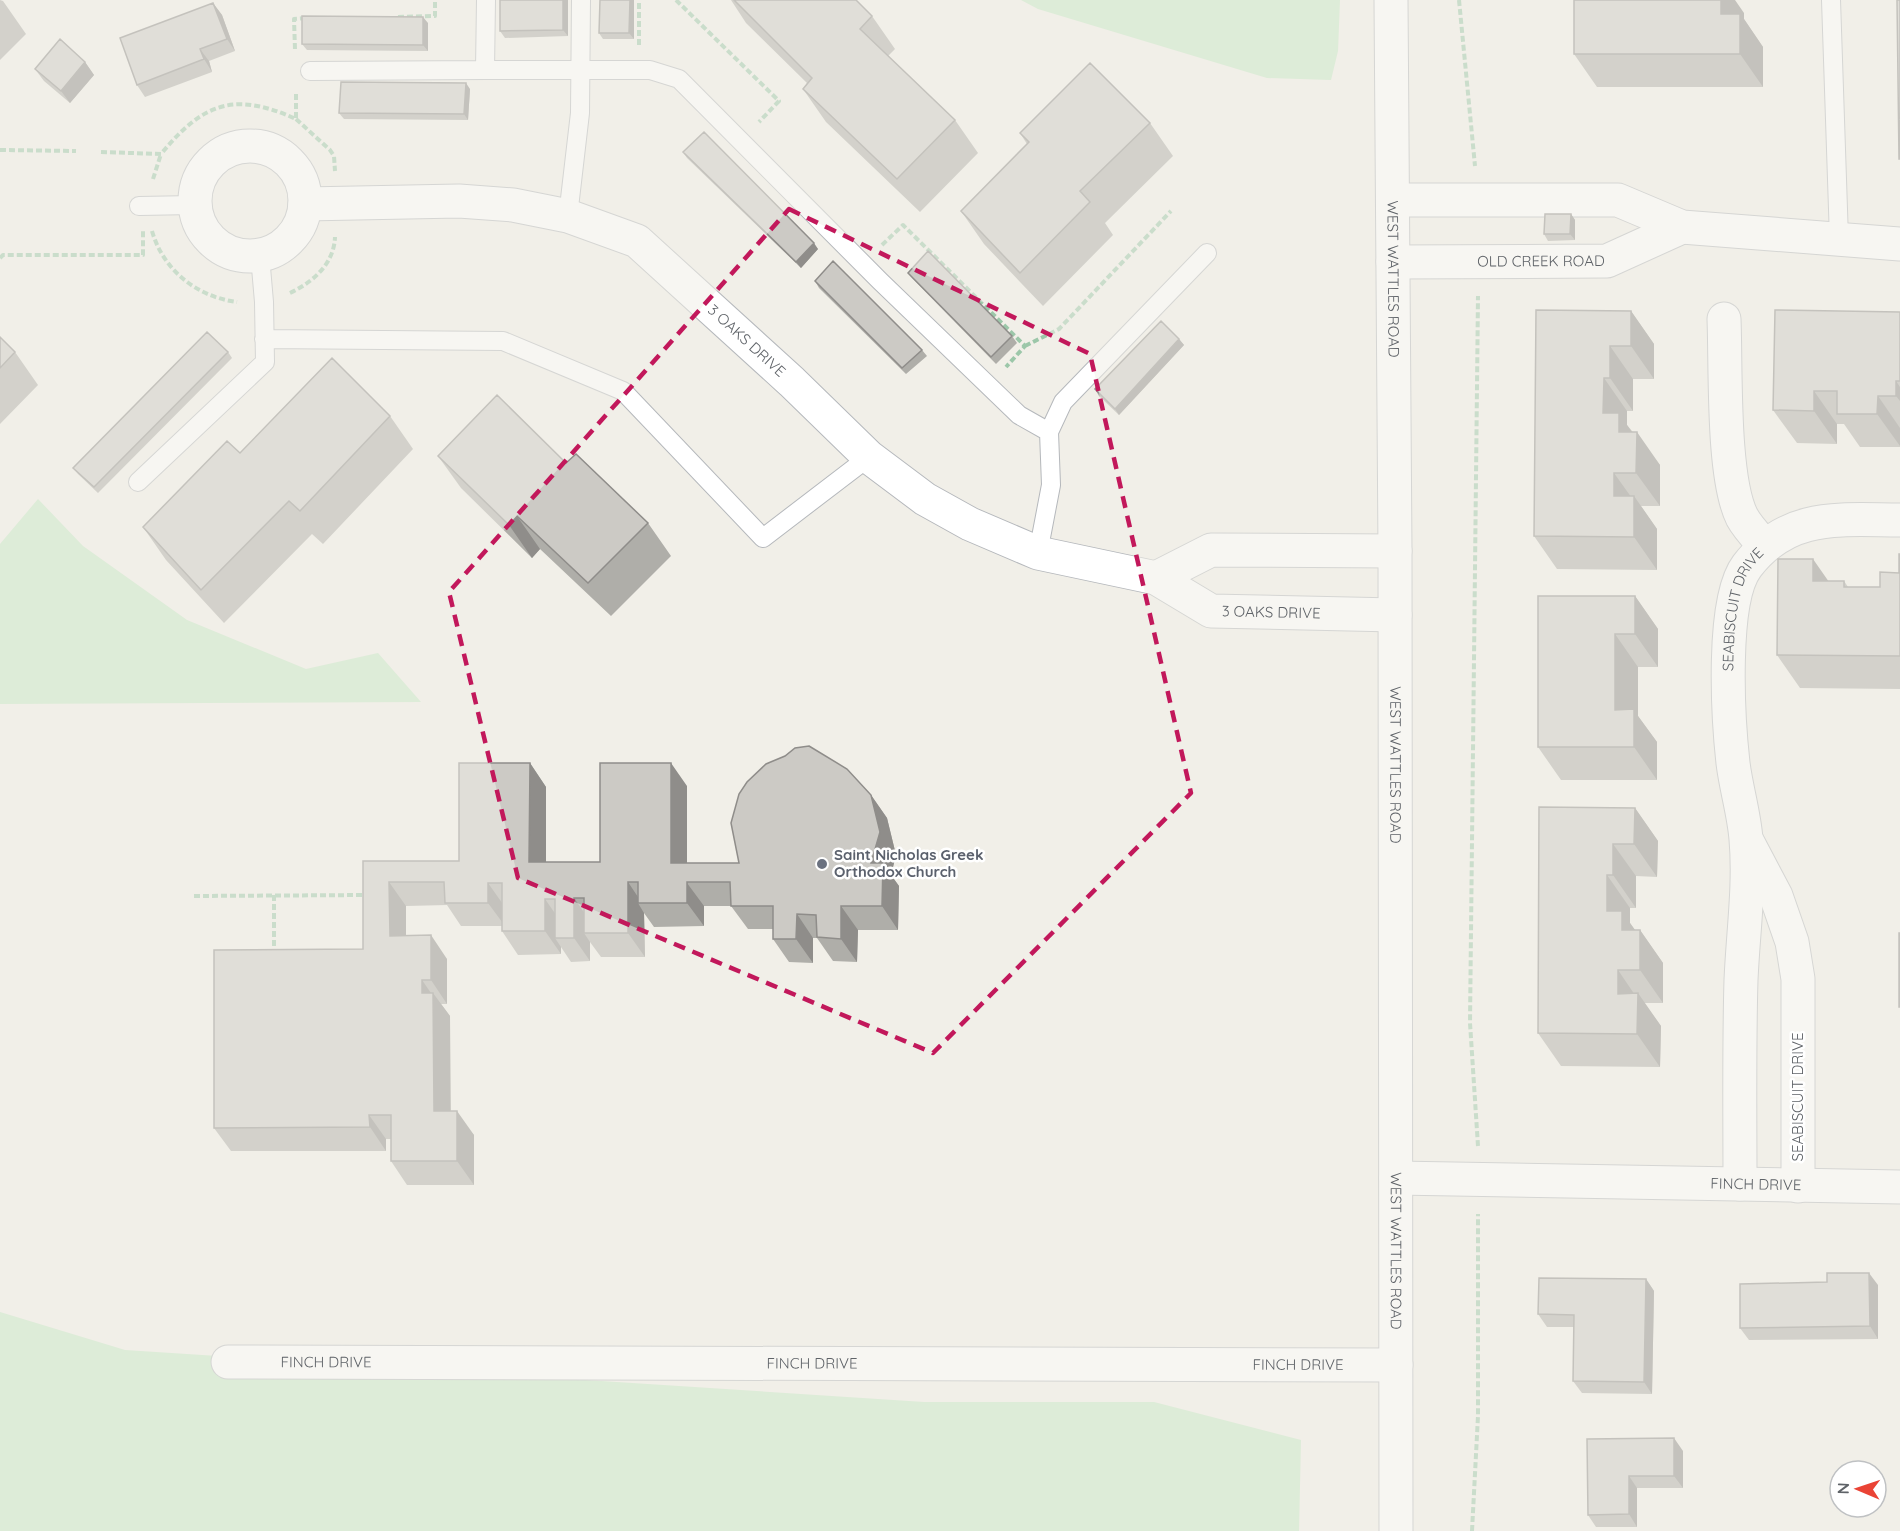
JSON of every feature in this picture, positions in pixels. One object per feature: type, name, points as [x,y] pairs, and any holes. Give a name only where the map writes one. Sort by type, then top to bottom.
[{"type":"street","name":"WEST WATTLES ROAD","points":[[1392,0],[1396,1531]]},
{"type":"street","points":[[247,144],[276,151],[297,171],[305,204],[300,225],[283,245],[260,256],[229,253],[221,247],[204,234],[194,206],[199,176],[219,154],[247,144]]},
{"type":"street","name":"OLD CREEK ROAD","points":[[1393,200],[1617,200],[1682,227],[1900,244]]},
{"type":"street","name":"3 OAKS DRIVE","points":[[305,204],[459,201],[513,205],[568,216],[637,241],[784,374],[869,457],[925,499],[970,524],[1038,553],[1156,579],[1211,611],[1395,615]]},
{"type":"street","name":"OLD CREEK ROAD","points":[[1393,262],[1607,261],[1682,227]]},
{"type":"street","name":"SEABISCUIT DRIVE","points":[[1724,319],[1728,435],[1734,487],[1742,516],[1765,546],[1746,568],[1733,594],[1730,619],[1733,762],[1746,839],[1741,980],[1740,1184]]},
{"type":"street","points":[[1765,546],[1781,534],[1816,521],[1900,520]]},
{"type":"street","points":[[1156,579],[1211,550],[1395,551]]},
{"type":"street","name":"SEABISCUIT DRIVE","points":[[1746,839],[1776,896],[1792,942],[1798,979],[1798,1186]]},
{"type":"street","name":"FINCH DRIVE","points":[[1396,1178],[1900,1187]]},
{"type":"street","name":"FINCH DRIVE","points":[[228,1362],[1396,1365]]},
{"type":"lane","points":[[485,70],[486,0]]},
{"type":"lane","points":[[568,216],[580,113],[582,0]]},
{"type":"lane","points":[[1831,0],[1839,239]]},
{"type":"lane","points":[[310,70],[639,70],[662,72],[679,79],[880,281],[1019,415],[1049,432]]},
{"type":"lane","points":[[139,206],[194,206]]},
{"type":"lane","points":[[1038,553],[1051,485],[1049,432],[1063,402],[1207,253]]},
{"type":"lane","points":[[138,482],[265,362],[264,302],[260,256]]},
{"type":"lane","points":[[264,339],[503,340],[623,391],[763,538],[869,457]]},
{"type":"path","points":[[388,17],[435,16],[435,0]]},
{"type":"path","points":[[639,0],[639,70]]},
{"type":"path","points":[[676,0],[779,101],[755,126]]},
{"type":"path","points":[[1459,0],[1476,170]]},
{"type":"path","points":[[295,60],[294,18],[318,18]]},
{"type":"path","points":[[296,83],[296,119]]},
{"type":"path","points":[[150,187],[161,154],[179,131],[217,108],[249,103],[274,109],[296,119],[330,150],[334,156],[335,175]]},
{"type":"path","points":[[0,150],[76,151]]},
{"type":"path","points":[[101,152],[161,154]]},
{"type":"path","points":[[1001,372],[1025,346],[1059,329],[1172,211]]},
{"type":"path","points":[[0,258],[3,255],[143,255],[143,225]]},
{"type":"path","points":[[150,225],[164,259],[184,280],[200,291],[223,301],[246,303]]},
{"type":"path","points":[[879,249],[903,225],[1025,346]]},
{"type":"path","points":[[284,296],[312,279],[330,260],[335,249],[335,233]]},
{"type":"path","points":[[1477,289],[1476,650],[1470,1023],[1478,1152]]},
{"type":"path","points":[[274,895],[274,961]]},
{"type":"path","points":[[194,896],[368,895]]},
{"type":"path","points":[[1472,1531],[1478,1416],[1478,1205]]},
{"type":"highlighted area","points":[[789,209],[1090,354],[1191,793],[933,1053],[518,878],[449,592]]},
{"type":"green space","points":[[1021,0],[1340,0],[1338,51],[1331,80],[1267,78],[1038,9]]},
{"type":"green space","points":[[38,499],[83,546],[187,620],[306,669],[378,653],[421,702],[0,704],[0,544]]},
{"type":"green space","points":[[0,1312],[125,1350],[924,1402],[1154,1402],[1301,1440],[1299,1531],[0,1531]]},
{"type":"building","points":[[500,0],[563,0],[563,30],[500,31]]},
{"type":"building","points":[[600,0],[630,0],[629,33],[599,33]]},
{"type":"building","points":[[734,0],[856,0],[872,16],[860,29],[955,120],[897,179],[803,89],[812,78]]},
{"type":"building","points":[[1574,0],[1721,0],[1721,14],[1740,14],[1740,54],[1574,54]]},
{"type":"building","points":[[1897,0],[1900,0],[1900,159],[1899,159]]},
{"type":"building","points":[[213,3],[227,39],[200,49],[204,59],[137,85],[120,38]]},
{"type":"building","points":[[302,16],[423,17],[423,45],[302,44]]},
{"type":"building","points":[[60,39],[85,62],[61,91],[35,69]]},
{"type":"building","points":[[1090,63],[1150,123],[1080,191],[1090,202],[1020,273],[961,211],[1029,142],[1020,133]]},
{"type":"building","points":[[341,82],[466,83],[464,114],[339,113]]},
{"type":"building","points":[[704,132],[814,243],[796,262],[683,152]]},
{"type":"building","points":[[1545,214],[1571,214],[1570,234],[1544,234]]},
{"type":"building","points":[[928,251],[1012,336],[991,357],[908,273]]},
{"type":"building","points":[[833,261],[922,350],[902,368],[815,281]]},
{"type":"building","points":[[1536,310],[1631,311],[1631,346],[1610,346],[1610,378],[1604,378],[1603,413],[1619,413],[1619,432],[1637,432],[1636,473],[1614,473],[1614,496],[1634,496],[1634,537],[1534,536]]},
{"type":"building","points":[[1775,310],[1900,312],[1900,381],[1896,381],[1896,396],[1878,396],[1877,414],[1837,414],[1837,391],[1814,391],[1814,411],[1773,410]]},
{"type":"building","points":[[1161,321],[1179,339],[1115,409],[1095,389]]},
{"type":"building","points":[[207,332],[228,352],[94,487],[73,468]]},
{"type":"building","points":[[0,337],[15,352],[0,368]]},
{"type":"building","points":[[332,358],[390,416],[300,511],[289,501],[201,590],[143,527],[227,441],[240,453]]},
{"type":"building","points":[[497,395],[566,463],[576,454],[648,523],[588,583],[517,516],[509,525],[438,456]]},
{"type":"building","points":[[1899,554],[1900,656],[1777,655],[1778,559],[1813,559],[1813,581],[1844,581],[1844,587],[1880,587],[1880,572],[1899,573]]},
{"type":"building","points":[[1538,596],[1635,596],[1635,634],[1615,634],[1615,710],[1634,709],[1634,747],[1538,747]]},
{"type":"building","points":[[809,746],[847,769],[871,795],[880,832],[871,863],[883,863],[882,906],[841,906],[841,939],[817,937],[816,915],[797,914],[796,939],[773,939],[773,906],[731,906],[730,882],[687,882],[687,903],[638,903],[638,882],[628,882],[628,933],[584,933],[584,898],[574,898],[574,938],[555,938],[555,899],[545,899],[545,931],[502,931],[502,883],[488,883],[488,903],[445,903],[444,882],[389,882],[390,936],[431,935],[431,980],[422,980],[422,993],[433,993],[434,1111],[457,1111],[457,1161],[391,1161],[391,1115],[369,1115],[370,1127],[214,1128],[214,950],[363,949],[363,861],[459,861],[459,763],[530,763],[529,862],[600,862],[600,763],[671,763],[671,863],[739,863],[731,823],[739,794],[747,782],[766,764],[785,756],[795,748]]},
{"type":"building","points":[[1539,807],[1635,808],[1634,844],[1613,844],[1613,875],[1607,875],[1607,911],[1622,911],[1622,930],[1640,930],[1640,970],[1618,970],[1618,994],[1638,993],[1637,1034],[1538,1033]]},
{"type":"building","points":[[1900,933],[1900,1007],[1899,1007]]},
{"type":"building","points":[[1827,1273],[1869,1273],[1870,1326],[1740,1328],[1740,1284],[1827,1282]]},
{"type":"building","points":[[1539,1278],[1646,1279],[1644,1382],[1573,1381],[1574,1315],[1538,1314]]},
{"type":"building","points":[[1674,1438],[1674,1476],[1629,1476],[1629,1514],[1588,1515],[1587,1439]]},
{"type":"place","name":"Saint Nicholas Greek Orthodox Church","points":[[822,864]]}]
